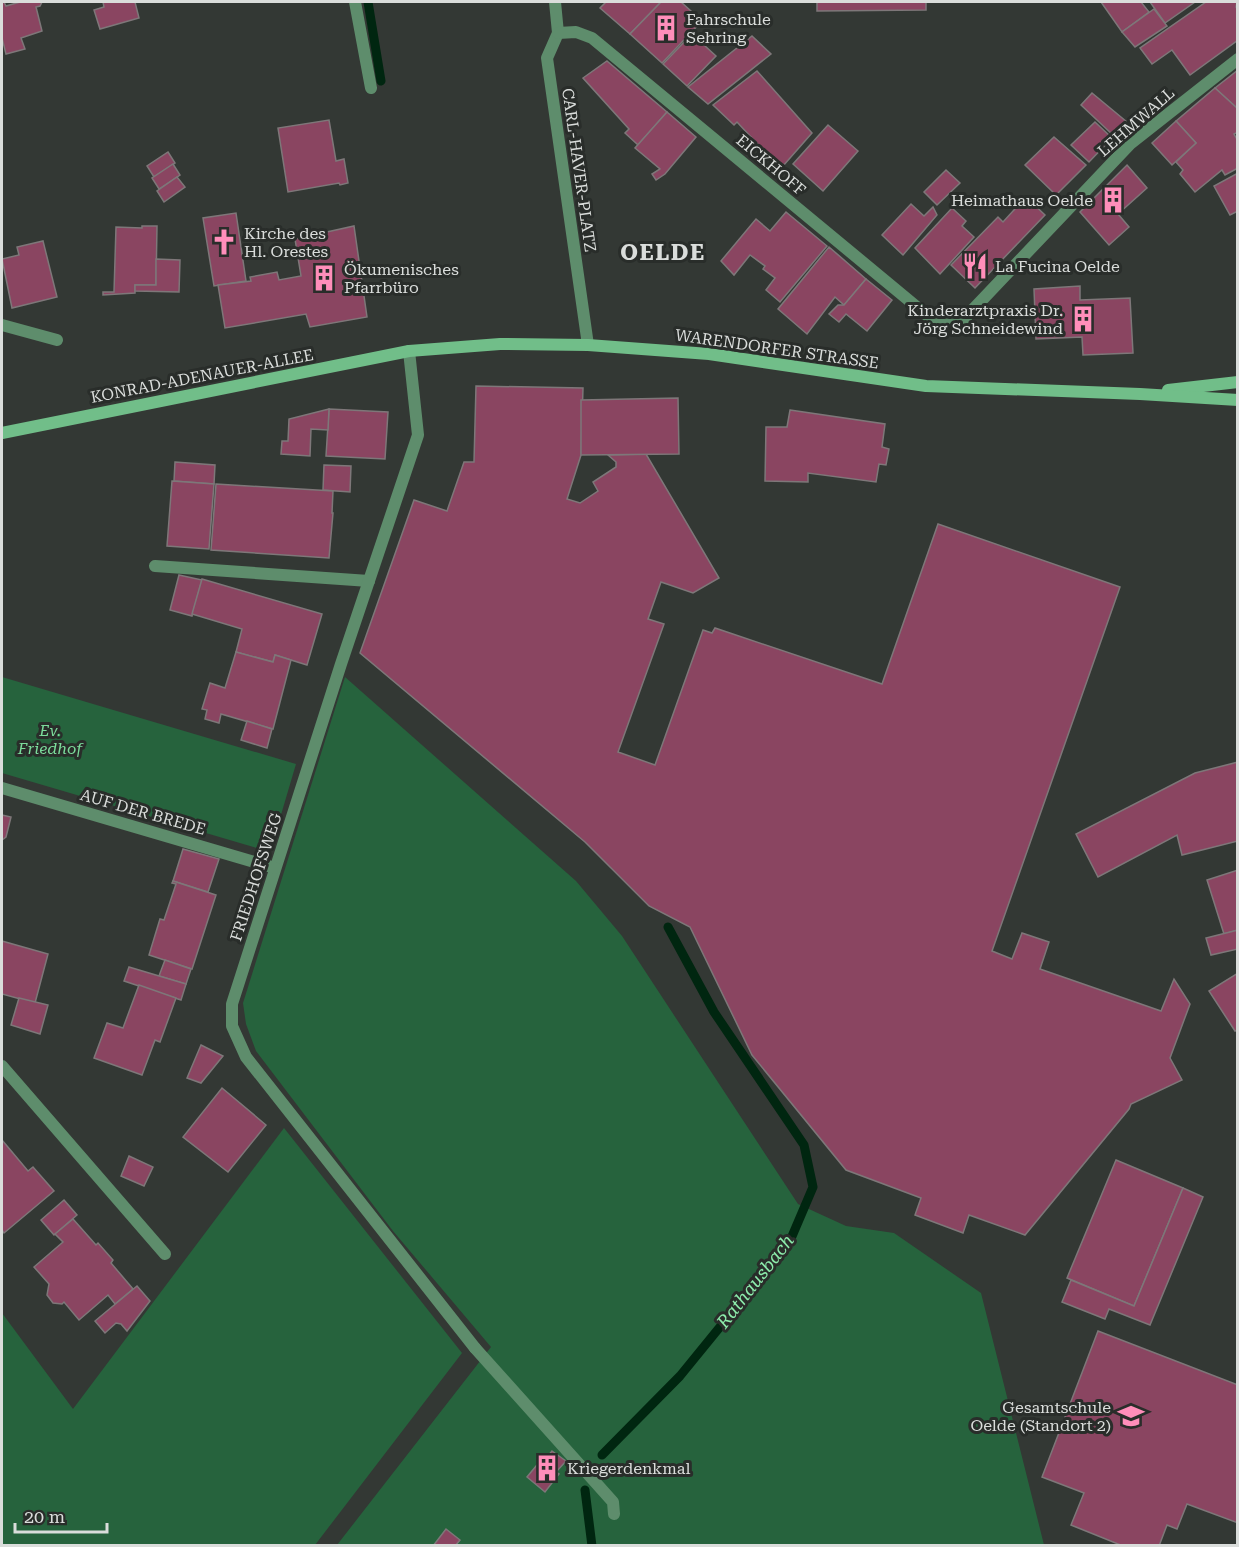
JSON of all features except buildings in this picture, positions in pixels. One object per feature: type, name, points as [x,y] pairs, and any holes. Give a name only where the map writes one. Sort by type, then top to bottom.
[{"type":"main road","name":"WARENDORFER STRASSE","points":[[409,351],[500,344],[588,345],[709,354],[926,386],[1238,400]]},
{"type":"main road","name":"KONRAD-ADENAUER-ALLEE","points":[[2,433],[409,351]]},
{"type":"main road","name":"WARENDORFER STRASSE","points":[[1140,394],[1238,382]]},
{"type":"street","points":[[355,2],[371,88]]},
{"type":"street","name":"CARL-HAVER-PLATZ","points":[[555,2],[558,33],[547,58],[588,345]]},
{"type":"street","name":"EICKHOFF","points":[[558,33],[576,32],[592,38],[935,322],[963,320]]},
{"type":"street","name":"LEHMWALL","points":[[963,320],[1130,144],[1238,59]]},
{"type":"street","points":[[2,325],[57,340]]},
{"type":"street","name":"FRIEDHOFSWEG","points":[[409,351],[418,435],[232,1004],[232,1026],[246,1057],[475,1348],[581,1467],[614,1508]]},
{"type":"street","points":[[155,566],[369,580]]},
{"type":"street","name":"AUF DER BREDE","points":[[2,788],[275,868]]},
{"type":"street","points":[[2,1066],[165,1254]]},
{"type":"green space","name":"Ev. Friedhof","points":[[2,677],[296,764],[270,852],[2,773]]},
{"type":"green space","points":[[345,677],[576,881],[622,936],[798,1204],[846,1226],[894,1233],[981,1293],[1044,1545],[337,1545],[491,1347],[393,1231],[256,1051],[246,1024],[243,1003]]},
{"type":"green space","points":[[284,1128],[462,1353],[315,1545],[2,1545],[2,1313],[73,1409]]},
{"type":"waterway","name":"Rathausbach","points":[[368,2],[381,81]]},
{"type":"waterway","name":"Rathausbach","points":[[602,1455],[680,1376],[790,1241],[813,1187],[804,1145],[714,1012],[668,927]]},
{"type":"waterway","name":"Rathausbach","points":[[585,1490],[592,1546]]},
{"type":"place","name":"Fahrschule Sehring","points":[[666,28]]},
{"type":"place","name":"Heimathaus Oelde","points":[[1113,200]]},
{"type":"place","name":"Kirche des Hl. Orestes","points":[[224,242]]},
{"type":"place","name":"La Fucina Oelde","points":[[975,266]]},
{"type":"place","name":"Ökumenisches Pfarrbüro","points":[[324,278]]},
{"type":"place","name":"Kinderarztpraxis Dr. Jörg Schneidewind","points":[[1083,319]]},
{"type":"place","name":"Gesamtschule Oelde (Standort 2)","points":[[1131,1416]]},
{"type":"place","name":"Kriegerdenkmal","points":[[547,1468]]},
{"type":"district","name":"OELDE","points":[[663,252]]}]
